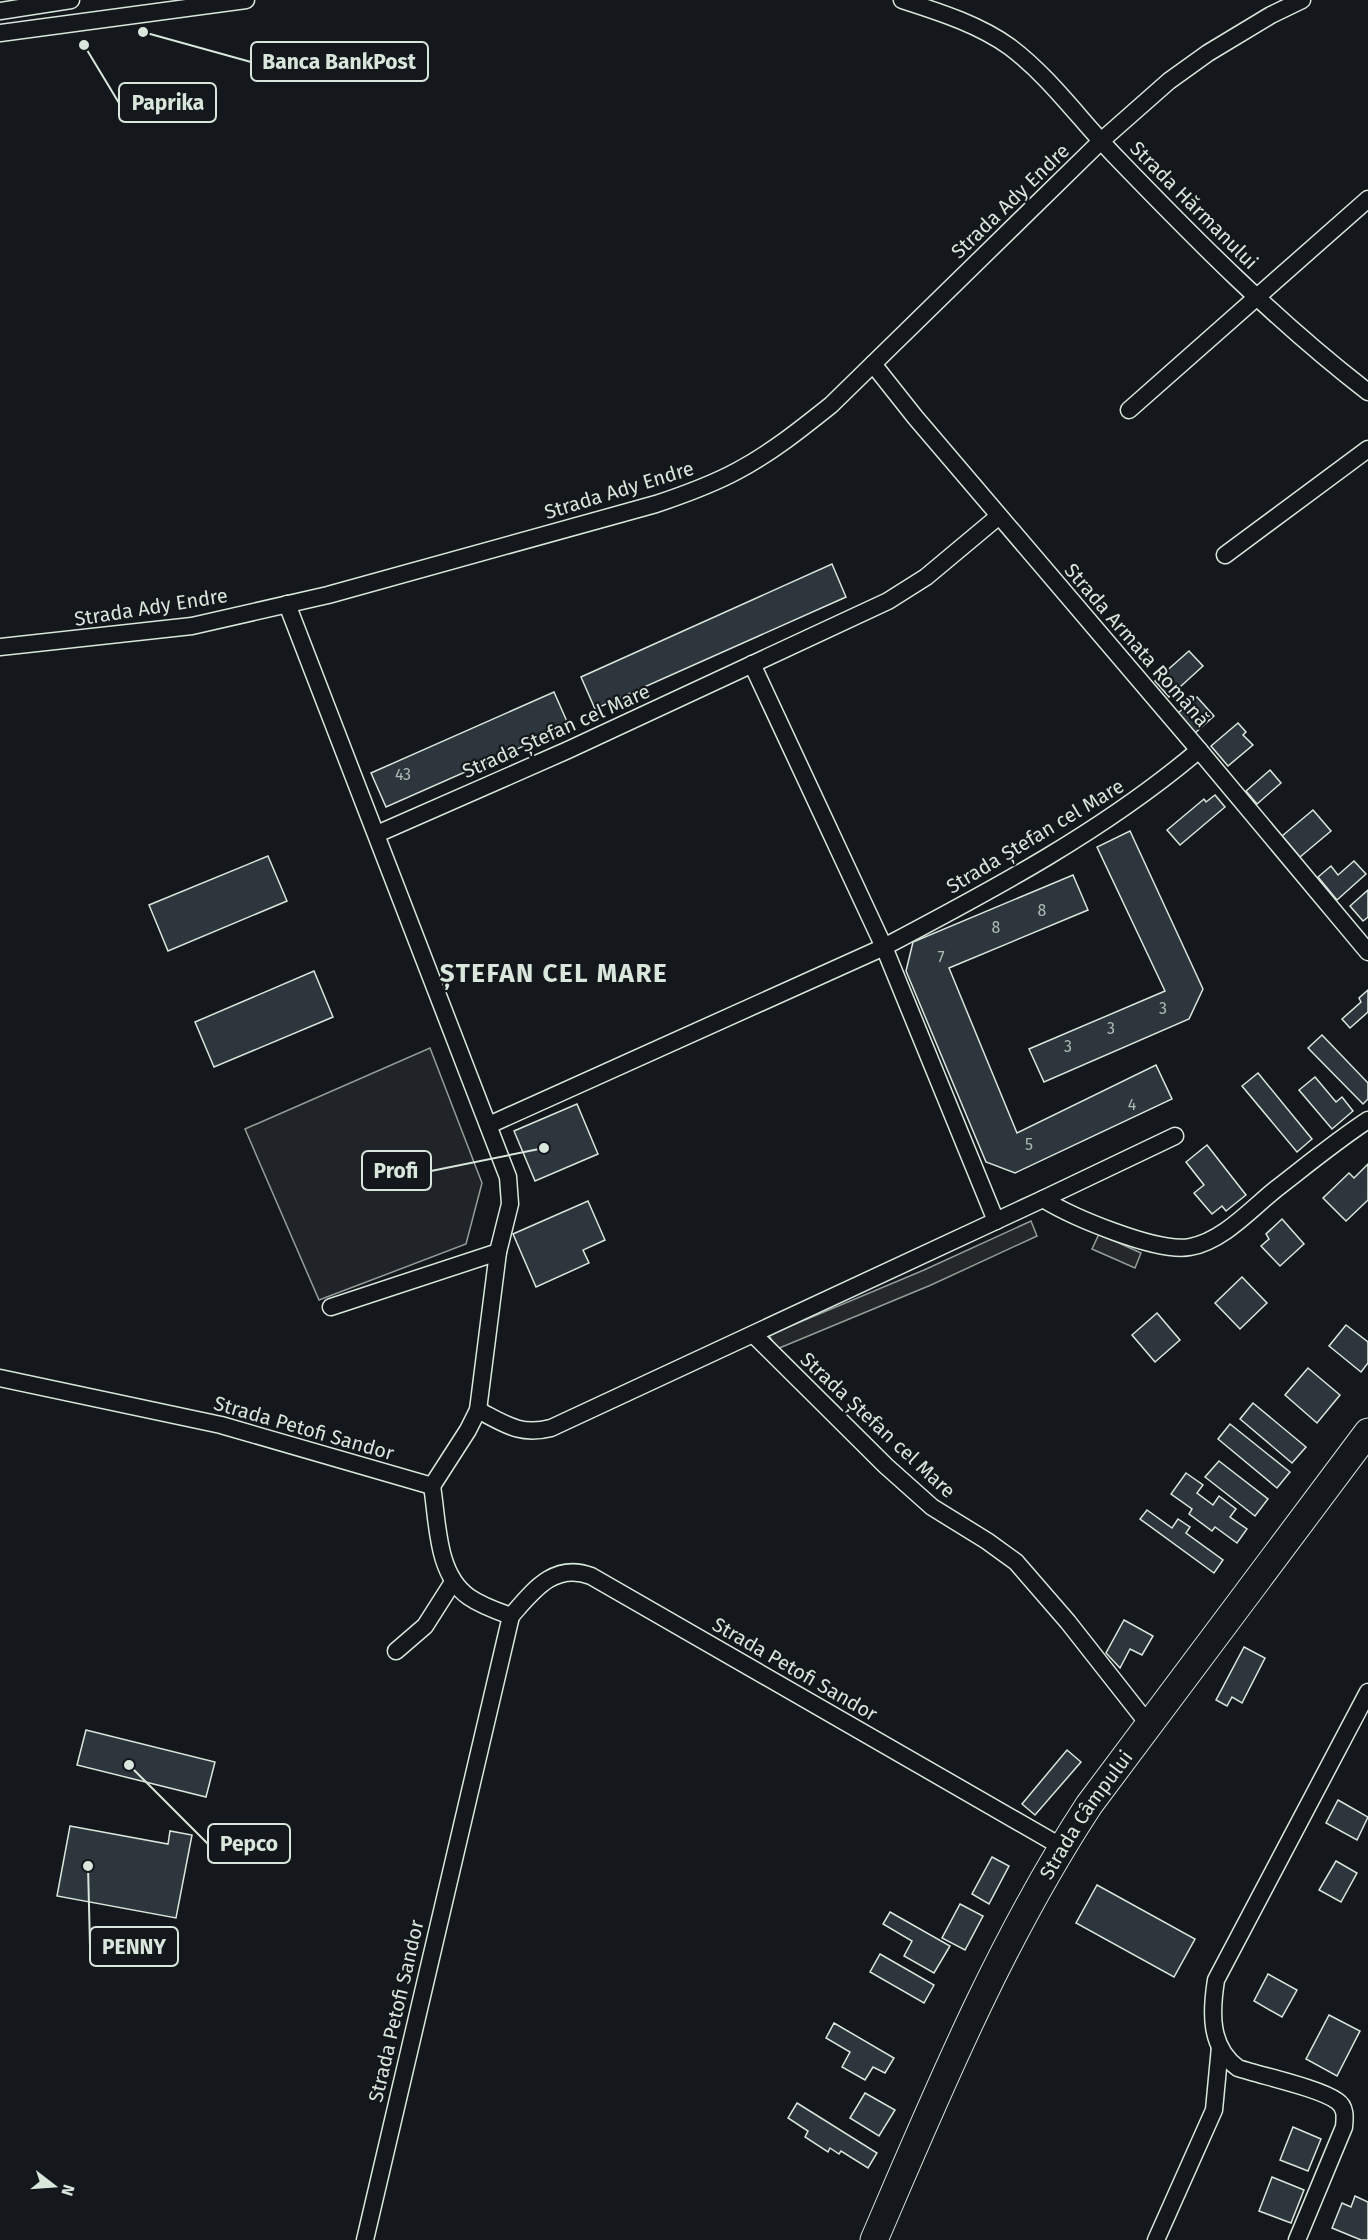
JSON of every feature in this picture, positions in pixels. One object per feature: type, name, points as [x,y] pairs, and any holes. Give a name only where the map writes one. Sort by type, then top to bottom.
[{"type":"main road","name":"Strada Câmpului","points":[[874,2240],[983,1991],[1012,1934],[1062,1847],[1089,1805],[1368,1432]]},
{"type":"street","points":[[0,11],[71,0]]},
{"type":"street","points":[[0,33],[186,4],[246,0]]},
{"type":"street","name":"Strada Hărmanului","points":[[902,0],[970,25],[1011,48],[1036,70],[1101,141],[1257,298],[1295,333],[1368,392]]},
{"type":"street","name":"Strada Ady Endre","points":[[0,647],[192,626],[328,595],[633,511],[698,489],[738,471],[786,440],[831,405],[1101,141],[1169,81],[1208,53],[1302,0]]},
{"type":"street","points":[[1257,298],[1368,199]]},
{"type":"street","name":"Strada Hărmanului","points":[[1130,410],[1257,298]]},
{"type":"street","name":"Strada Armata Română","points":[[873,364],[1368,952]]},
{"type":"street","points":[[1225,555],[1368,449]]},
{"type":"street","name":"Strada Ștefan cel Mare","points":[[377,834],[568,750],[888,601],[926,577],[999,516]]},
{"type":"street","points":[[287,604],[508,1177],[510,1204],[498,1252],[478,1410],[468,1430],[432,1486],[443,1558],[453,1582],[467,1596],[511,1616]]},
{"type":"street","points":[[752,664],[884,947],[996,1221]]},
{"type":"street","name":"Strada Ștefan cel Mare","points":[[489,1125],[884,947],[978,897],[1073,841],[1164,780],[1199,750]]},
{"type":"street","points":[[1043,1199],[1063,1211],[1090,1222],[1154,1244],[1173,1248],[1191,1247],[1217,1236],[1338,1140],[1368,1120]]},
{"type":"street","points":[[478,1410],[509,1427],[524,1431],[551,1428],[754,1335],[1175,1136]]},
{"type":"street","points":[[331,1307],[498,1252]]},
{"type":"street","name":"Strada Ștefan cel Mare","points":[[754,1335],[886,1466],[932,1507],[1016,1562],[1068,1622],[1149,1725]]},
{"type":"street","name":"Strada Petofi Sandor","points":[[0,1378],[221,1425],[432,1486]]},
{"type":"street","name":"Strada Petofi Sandor","points":[[365,2240],[511,1616],[532,1592],[552,1577],[566,1571],[578,1571],[591,1576],[1062,1847]]},
{"type":"street","points":[[396,1651],[425,1626],[453,1582]]},
{"type":"street","points":[[1297,2240],[1344,2127],[1345,2113],[1339,2102],[1319,2092],[1238,2068],[1227,2060],[1216,2037],[1212,2007],[1216,1980],[1368,1692]]},
{"type":"street","points":[[1156,2240],[1214,2110],[1220,2047]]},
{"type":"shaded area","points":[[430,1048],[482,1183],[466,1244],[319,1300],[245,1129]]},
{"type":"shaded area","points":[[1031,1221],[1037,1236],[931,1285],[777,1349],[769,1335],[924,1270]]},
{"type":"shaded area","points":[[1099,1234],[1141,1253],[1135,1268],[1092,1249]]},
{"type":"building","points":[[832,564],[846,597],[595,709],[581,677]]},
{"type":"building","points":[[1189,651],[1203,666],[1169,697],[1155,681]]},
{"type":"building","points":[[554,692],[569,726],[386,807],[371,773]]},
{"type":"building","points":[[1197,697],[1214,716],[1195,733],[1178,713]]},
{"type":"building","points":[[1238,723],[1246,732],[1243,735],[1253,745],[1228,766],[1211,746]]},
{"type":"building","points":[[1270,770],[1281,783],[1257,804],[1246,791]]},
{"type":"building","points":[[1215,795],[1225,807],[1180,845],[1167,830],[1204,799],[1206,802]]},
{"type":"building","points":[[1313,810],[1331,831],[1300,857],[1282,836]]},
{"type":"building","points":[[1130,831],[1203,989],[1189,1019],[1044,1082],[1029,1049],[1165,991],[1097,847]]},
{"type":"building","points":[[268,856],[287,901],[168,951],[149,905]]},
{"type":"building","points":[[1354,861],[1366,874],[1337,900],[1318,877],[1331,866],[1338,875]]},
{"type":"building","points":[[1073,875],[1088,910],[949,968],[1017,1133],[1156,1065],[1172,1099],[1015,1173],[986,1162],[906,971],[913,942]]},
{"type":"building","points":[[1368,890],[1368,917],[1363,921],[1350,906]]},
{"type":"building","points":[[314,971],[333,1017],[214,1067],[195,1022]]},
{"type":"building","points":[[1368,990],[1368,1012],[1350,1028],[1342,1019],[1361,1002],[1359,998]]},
{"type":"building","points":[[1322,1035],[1368,1083],[1368,1099],[1363,1104],[1308,1048]]},
{"type":"building","points":[[1258,1073],[1312,1139],[1297,1152],[1242,1086]]},
{"type":"building","points":[[1315,1077],[1336,1102],[1342,1097],[1353,1111],[1332,1129],[1299,1090]]},
{"type":"building","points":[[577,1104],[598,1154],[535,1181],[514,1131]]},
{"type":"building","points":[[1207,1145],[1246,1195],[1226,1211],[1222,1206],[1212,1214],[1194,1193],[1204,1185],[1186,1162]]},
{"type":"building","points":[[1368,1164],[1368,1200],[1346,1221],[1323,1198],[1349,1173],[1354,1178]]},
{"type":"building","points":[[588,1201],[605,1240],[583,1250],[589,1263],[536,1287],[513,1234]]},
{"type":"building","points":[[1282,1219],[1304,1244],[1280,1266],[1261,1246],[1269,1239],[1266,1234]]},
{"type":"building","points":[[1242,1277],[1267,1303],[1240,1329],[1215,1303]]},
{"type":"building","points":[[1157,1313],[1180,1340],[1155,1362],[1132,1335]]},
{"type":"building","points":[[1346,1325],[1368,1342],[1368,1363],[1361,1372],[1329,1346]]},
{"type":"building","points":[[1308,1368],[1340,1395],[1317,1423],[1285,1395]]},
{"type":"building","points":[[1253,1403],[1306,1447],[1292,1463],[1240,1419]]},
{"type":"building","points":[[1230,1424],[1290,1472],[1277,1488],[1218,1439]]},
{"type":"building","points":[[1219,1461],[1268,1499],[1255,1516],[1205,1477]]},
{"type":"building","points":[[1186,1473],[1203,1485],[1197,1493],[1213,1505],[1219,1496],[1236,1509],[1230,1517],[1247,1529],[1237,1543],[1215,1527],[1212,1531],[1189,1514],[1192,1509],[1171,1494]]},
{"type":"building","points":[[1147,1510],[1172,1528],[1178,1519],[1190,1527],[1186,1533],[1223,1560],[1214,1573],[1140,1519]]},
{"type":"building","points":[[1124,1620],[1153,1636],[1142,1655],[1130,1649],[1120,1668],[1106,1653]]},
{"type":"building","points":[[1244,1647],[1265,1658],[1242,1703],[1232,1697],[1227,1706],[1216,1700]]},
{"type":"building","points":[[86,1730],[215,1762],[206,1797],[77,1765]]},
{"type":"building","points":[[1067,1750],[1081,1762],[1035,1815],[1022,1804]]},
{"type":"building","points":[[1338,1800],[1368,1817],[1357,1840],[1326,1823]]},
{"type":"building","points":[[70,1826],[168,1844],[170,1831],[192,1835],[176,1918],[57,1896]]},
{"type":"building","points":[[992,1857],[1009,1866],[989,1904],[972,1894]]},
{"type":"building","points":[[1336,1861],[1357,1873],[1341,1902],[1319,1890]]},
{"type":"building","points":[[1097,1885],[1195,1939],[1174,1977],[1076,1923]]},
{"type":"building","points":[[960,1904],[983,1916],[965,1950],[942,1938]]},
{"type":"building","points":[[890,1912],[950,1946],[934,1973],[904,1956],[912,1941],[883,1924]]},
{"type":"building","points":[[880,1954],[934,1985],[924,2003],[870,1972]]},
{"type":"building","points":[[1268,1974],[1297,1990],[1282,2017],[1254,2001]]},
{"type":"building","points":[[1329,2015],[1360,2031],[1337,2076],[1306,2059]]},
{"type":"building","points":[[834,2023],[894,2058],[885,2073],[873,2067],[865,2080],[842,2067],[850,2052],[826,2038]]},
{"type":"building","points":[[865,2093],[895,2110],[879,2136],[850,2118]]},
{"type":"building","points":[[797,2103],[877,2153],[868,2168],[841,2151],[839,2154],[830,2148],[828,2152],[805,2137],[808,2131],[788,2118]]},
{"type":"building","points":[[1293,2127],[1321,2139],[1308,2171],[1280,2160]]},
{"type":"building","points":[[1272,2177],[1304,2190],[1291,2223],[1259,2211]]},
{"type":"building","points":[[1355,2196],[1368,2202],[1368,2240],[1361,2240],[1332,2228],[1342,2203],[1351,2207]]},
{"type":"place","name":"Banca BankPost","points":[[143,32]]},
{"type":"place","name":"Paprika","points":[[84,45]]},
{"type":"place","name":"Profi","points":[[544,1148]]},
{"type":"place","name":"Pepco","points":[[129,1765]]},
{"type":"place","name":"PENNY","points":[[88,1866]]},
{"type":"district","name":"ȘTEFAN CEL MARE","points":[[554,973]]}]
